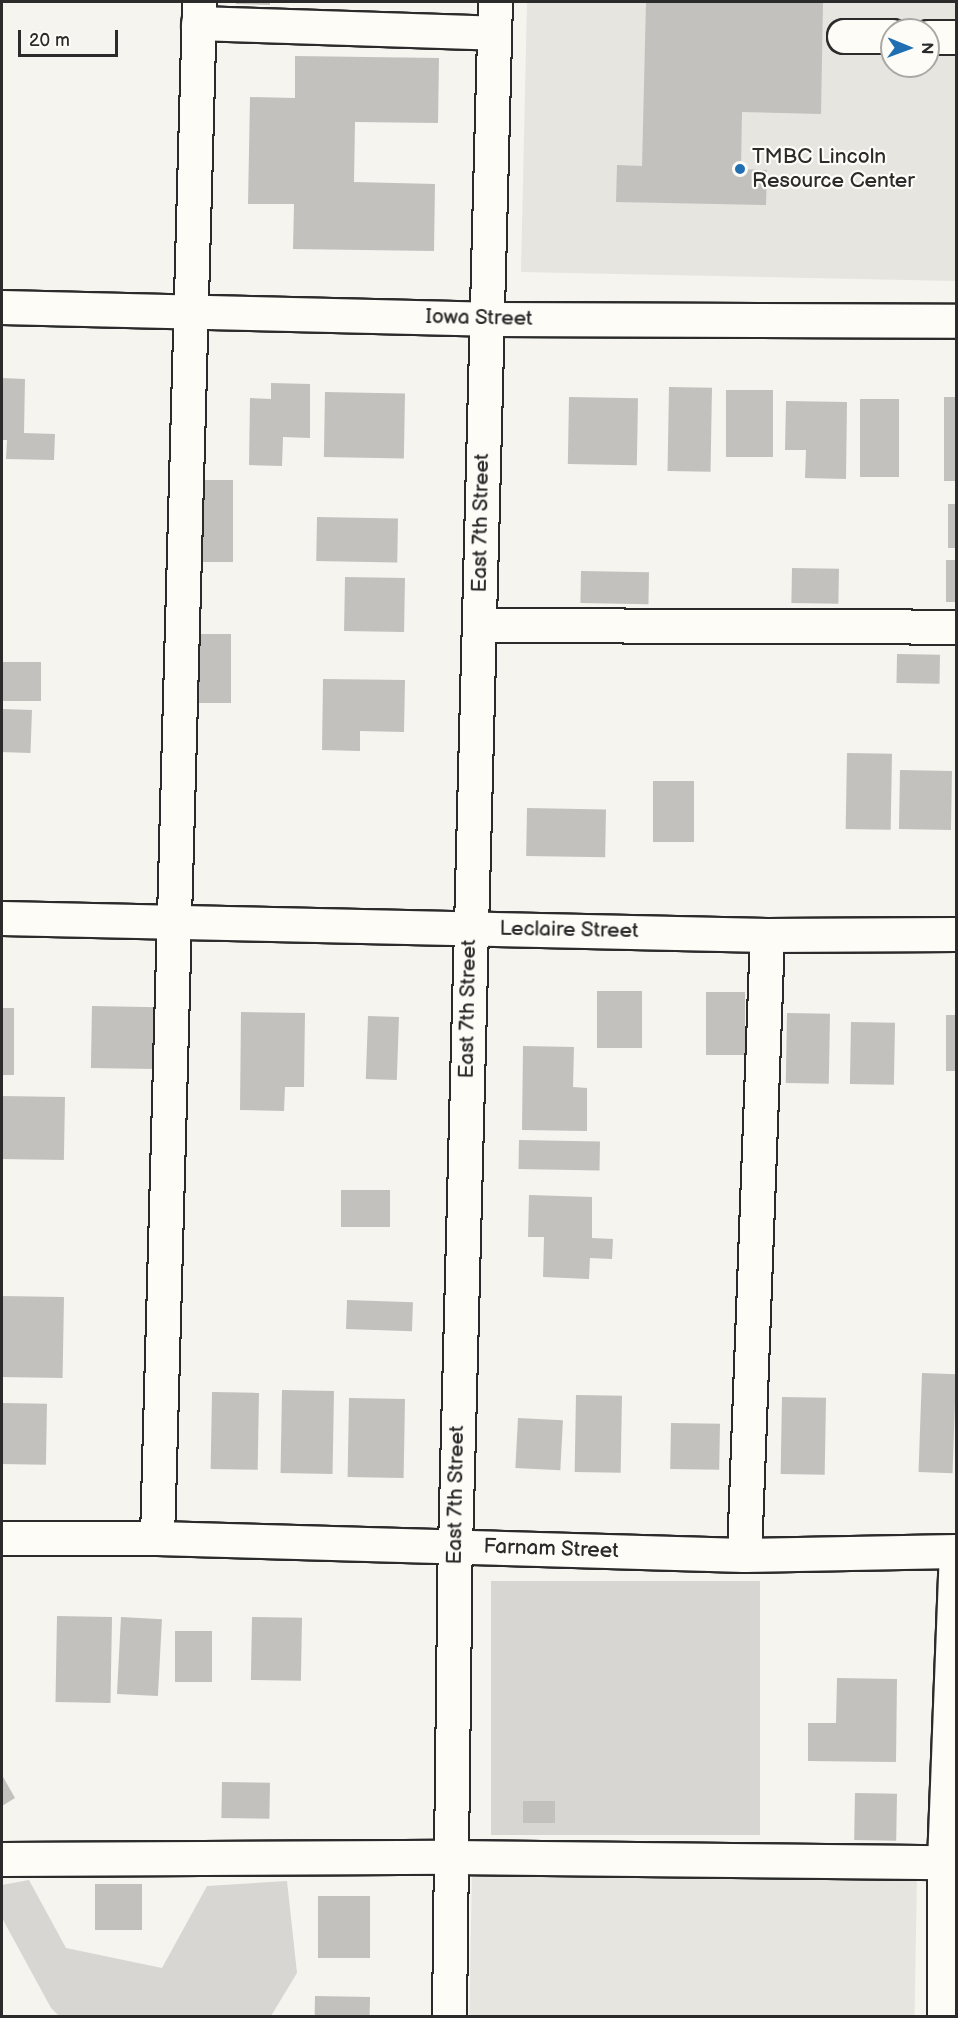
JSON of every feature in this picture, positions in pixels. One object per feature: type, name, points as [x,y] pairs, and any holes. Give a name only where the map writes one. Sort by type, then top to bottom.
[{"type":"street","points":[[157,1539],[198,12],[494,17]]},
{"type":"street","name":"East 7th Street","points":[[449,2016],[455,1547],[494,17]]},
{"type":"street","points":[[844,36],[880,36]]},
{"type":"street","points":[[940,37],[957,37]]},
{"type":"street","name":"Iowa Street","points":[[2,307],[486,319],[957,321]]},
{"type":"street","points":[[479,625],[957,627]]},
{"type":"street","name":"Leclaire Street","points":[[2,918],[767,934],[957,934]]},
{"type":"street","points":[[744,1555],[767,934]]},
{"type":"street","name":"Farnam Street","points":[[2,1538],[157,1539],[744,1555],[956,1551]]},
{"type":"street","points":[[944,2016],[951,1899],[944,1862],[956,1551]]},
{"type":"street","points":[[2,1859],[451,1857],[944,1862]]},
{"type":"shaded area","name":"TMBC Lincoln Resource Center","points":[[527,2],[956,2],[956,281],[521,272]]},
{"type":"shaded area","points":[[491,1581],[760,1581],[760,1835],[491,1835]]},
{"type":"shaded area","points":[[472,1870],[917,1878],[915,2016],[469,2016]]},
{"type":"shaded area","points":[[29,1880],[66,1948],[162,1968],[207,1886],[287,1881],[297,1973],[271,2016],[59,2016],[51,2008],[2,1918],[2,1885]]},
{"type":"building","points":[[236,2],[270,2],[270,5],[236,4]]},
{"type":"building","name":"TMBC Lincoln Resource Center","points":[[646,2],[823,2],[821,114],[742,112],[741,169],[767,170],[766,205],[616,202],[617,165],[642,166]]},
{"type":"building","points":[[295,56],[439,58],[438,123],[355,122],[354,182],[435,184],[434,251],[293,249],[294,204],[248,204],[250,97],[295,98]]},
{"type":"building","points":[[2,378],[25,379],[24,433],[55,434],[54,460],[6,459],[7,440],[2,440]]},
{"type":"building","points":[[271,383],[310,384],[310,438],[283,437],[282,466],[249,465],[250,398],[271,399]]},
{"type":"building","points":[[669,387],[712,388],[711,472],[668,471]]},
{"type":"building","points":[[726,390],[773,390],[773,457],[726,457]]},
{"type":"building","points":[[325,392],[405,393],[404,458],[324,457]]},
{"type":"building","points":[[569,397],[638,398],[637,465],[568,464]]},
{"type":"building","points":[[944,397],[956,397],[956,481],[944,481]]},
{"type":"building","points":[[860,399],[899,399],[899,477],[860,477]]},
{"type":"building","points":[[786,401],[847,402],[846,479],[805,478],[806,450],[785,450]]},
{"type":"building","points":[[197,480],[233,480],[233,562],[197,562]]},
{"type":"building","points":[[948,504],[956,504],[956,548],[948,548]]},
{"type":"building","points":[[317,517],[398,518],[397,562],[316,561]]},
{"type":"building","points":[[946,560],[956,560],[956,602],[946,602]]},
{"type":"building","points":[[792,568],[839,569],[838,604],[791,603]]},
{"type":"building","points":[[581,571],[649,572],[648,604],[580,603]]},
{"type":"building","points":[[345,577],[405,578],[404,632],[344,631]]},
{"type":"building","points":[[198,634],[231,634],[231,703],[198,703]]},
{"type":"building","points":[[897,654],[940,655],[939,684],[896,683]]},
{"type":"building","points":[[2,662],[41,662],[41,701],[2,701]]},
{"type":"building","points":[[323,679],[405,680],[404,732],[360,731],[360,751],[322,750]]},
{"type":"building","points":[[2,709],[32,710],[30,753],[2,752]]},
{"type":"building","points":[[847,753],[892,754],[891,830],[846,829]]},
{"type":"building","points":[[900,770],[952,771],[951,830],[899,829]]},
{"type":"building","points":[[653,781],[694,781],[694,842],[653,842]]},
{"type":"building","points":[[527,808],[606,809],[605,857],[526,856]]},
{"type":"building","points":[[597,991],[642,991],[642,1048],[597,1048]]},
{"type":"building","points":[[706,992],[745,992],[745,1055],[706,1055]]},
{"type":"building","points":[[92,1006],[157,1007],[156,1069],[91,1068]]},
{"type":"building","points":[[2,1008],[14,1008],[14,1075],[2,1075]]},
{"type":"building","points":[[241,1012],[305,1013],[304,1087],[285,1087],[284,1111],[240,1110]]},
{"type":"building","points":[[787,1013],[830,1014],[829,1084],[786,1083]]},
{"type":"building","points":[[946,1015],[956,1015],[956,1071],[946,1071]]},
{"type":"building","points":[[368,1016],[399,1017],[397,1080],[366,1079]]},
{"type":"building","points":[[851,1022],[895,1023],[894,1085],[850,1084]]},
{"type":"building","points":[[523,1046],[574,1047],[573,1087],[587,1088],[587,1131],[522,1130]]},
{"type":"building","points":[[2,1096],[65,1097],[64,1160],[2,1159]]},
{"type":"building","points":[[519,1140],[600,1141],[599,1170],[518,1169]]},
{"type":"building","points":[[341,1190],[390,1190],[390,1227],[341,1227]]},
{"type":"building","points":[[529,1195],[592,1197],[592,1238],[613,1239],[612,1259],[590,1258],[589,1279],[543,1277],[544,1237],[528,1237]]},
{"type":"building","points":[[2,1296],[64,1297],[63,1378],[2,1377]]},
{"type":"building","points":[[347,1300],[413,1302],[412,1331],[346,1329]]},
{"type":"building","points":[[922,1373],[956,1374],[953,1473],[919,1472]]},
{"type":"building","points":[[282,1390],[334,1391],[333,1474],[281,1473]]},
{"type":"building","points":[[212,1392],[259,1393],[258,1470],[211,1469]]},
{"type":"building","points":[[576,1395],[622,1396],[621,1473],[575,1472]]},
{"type":"building","points":[[782,1397],[826,1398],[825,1475],[781,1474]]},
{"type":"building","points":[[349,1398],[405,1399],[404,1478],[348,1477]]},
{"type":"building","points":[[2,1403],[47,1404],[46,1465],[2,1464]]},
{"type":"building","points":[[518,1418],[563,1420],[560,1470],[515,1468]]},
{"type":"building","points":[[671,1423],[720,1424],[719,1470],[670,1469]]},
{"type":"building","points":[[57,1616],[112,1617],[110,1703],[55,1702]]},
{"type":"building","points":[[121,1617],[162,1619],[158,1696],[117,1694]]},
{"type":"building","points":[[252,1617],[302,1618],[301,1681],[251,1680]]},
{"type":"building","points":[[175,1631],[212,1631],[212,1682],[175,1682]]},
{"type":"building","points":[[837,1678],[897,1679],[896,1762],[808,1761],[808,1723],[836,1723]]},
{"type":"building","points":[[2,1775],[15,1798],[2,1806]]},
{"type":"building","points":[[222,1782],[270,1783],[269,1819],[221,1818]]},
{"type":"building","points":[[855,1793],[897,1794],[896,1841],[854,1840]]},
{"type":"building","points":[[523,1801],[555,1801],[555,1823],[523,1823]]},
{"type":"building","points":[[95,1884],[142,1884],[142,1930],[95,1930]]},
{"type":"building","points":[[318,1896],[370,1896],[370,1958],[318,1958]]},
{"type":"building","points":[[315,1996],[370,1997],[370,2016],[315,2016]]},
{"type":"place","name":"TMBC Lincoln Resource Center","points":[[740,169]]}]
